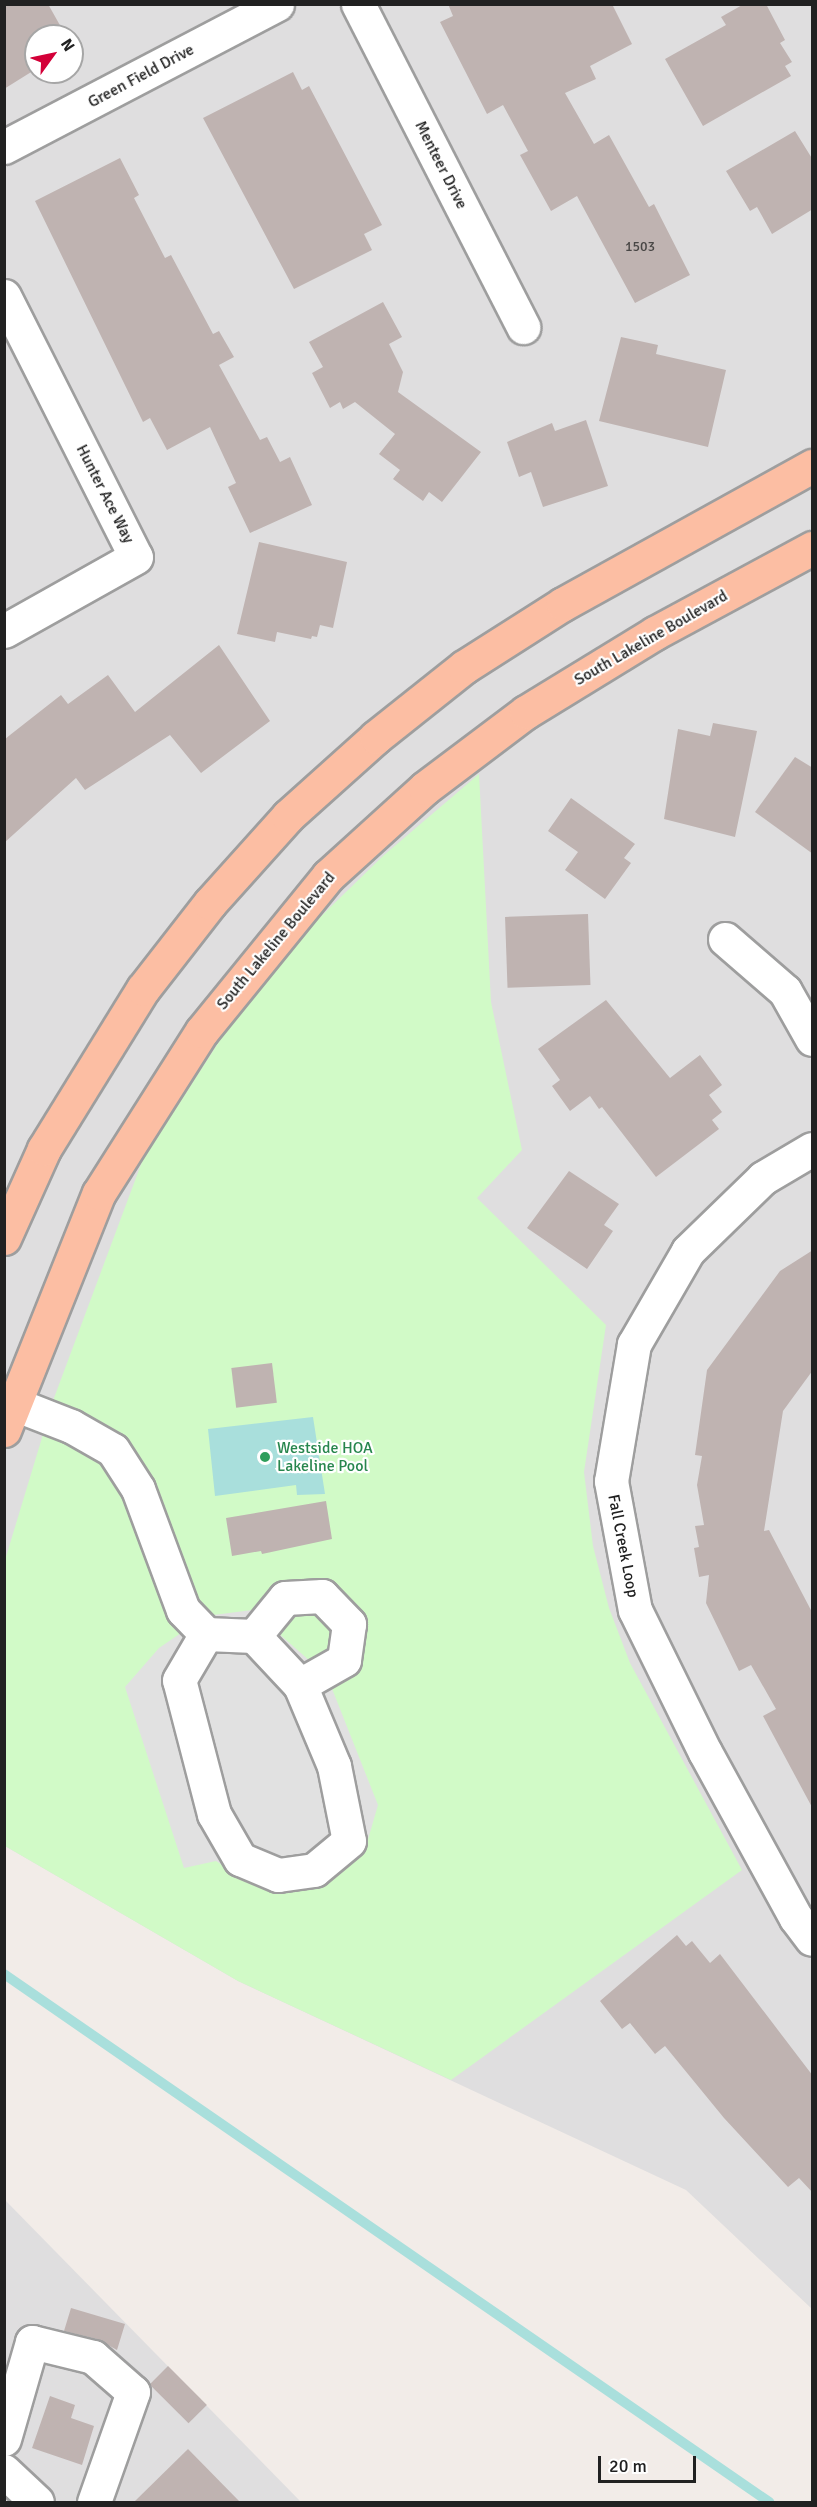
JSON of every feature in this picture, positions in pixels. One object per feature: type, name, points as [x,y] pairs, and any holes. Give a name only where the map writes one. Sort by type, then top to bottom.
[{"type":"main road","points":[[4,1238],[44,1149],[143,989],[210,903],[288,816],[376,737],[464,667],[563,604],[813,466]]},
{"type":"main road","name":"South Lakeline Boulevard","points":[[7,1411],[99,1193],[202,1031],[328,876],[425,788],[526,712],[655,633],[813,548]]},
{"type":"street","name":"Green Field Drive","points":[[4,147],[277,4]]},
{"type":"street","name":"Menteer Drive","points":[[358,4],[523,327]]},
{"type":"street","name":"Hunter Ace Way","points":[[4,296],[136,556],[4,632]]},
{"type":"street","points":[[725,939],[785,991],[813,1039]]},
{"type":"street","name":"Fall Creek Loop","points":[[813,1149],[763,1178],[688,1251],[633,1344],[611,1481],[635,1610],[705,1752],[796,1918],[813,1939]]},
{"type":"street","points":[[7,1411],[71,1426],[113,1450],[138,1489],[183,1610],[206,1634],[254,1636],[300,1685],[334,1766],[349,1842],[314,1870],[278,1875],[240,1859],[214,1815],[195,1752],[179,1680],[206,1634]]},
{"type":"street","points":[[254,1636],[285,1598],[322,1596],[349,1624],[344,1660],[300,1685]]},
{"type":"street","points":[[4,2439],[32,2342],[93,2357],[133,2392],[94,2502]]},
{"type":"street","points":[[4,2470],[37,2502]]},
{"type":"shaded area","points":[[5,5],[812,5],[812,2309],[686,2190],[238,1981],[5,1846]]},
{"type":"shaded area","points":[[252,1610],[327,1676],[378,1805],[364,1853],[296,1879],[238,1875],[216,1861],[184,1868],[125,1687],[159,1648],[206,1616]]},
{"type":"shaded area","points":[[5,2200],[301,2502],[5,2502]]},
{"type":"green space","points":[[479,774],[491,1002],[522,1150],[477,1198],[606,1325],[584,1472],[593,1546],[609,1608],[630,1663],[742,1870],[451,2080],[238,1981],[5,1846],[5,1560],[54,1398],[143,1159],[224,1034],[310,927],[383,856]]},
{"type":"water","name":"Westside HOA Lakeline Pool","points":[[313,1417],[325,1494],[297,1495],[296,1485],[215,1496],[208,1429]]},
{"type":"building","points":[[4,4],[48,4],[59,24],[24,24],[24,76],[4,89]]},
{"type":"building","points":[[448,4],[612,4],[632,44],[590,66],[596,79],[565,93],[594,144],[609,135],[649,207],[654,204],[690,275],[635,303],[577,196],[551,211],[520,155],[528,151],[503,105],[487,114],[440,22],[453,16]]},
{"type":"building","points":[[744,4],[766,4],[785,40],[780,43],[792,62],[785,66],[791,76],[703,126],[665,59],[726,25],[721,17]]},
{"type":"building","points":[[293,72],[302,90],[309,86],[382,225],[364,234],[372,250],[294,289],[203,118]]},
{"type":"building","points":[[795,131],[813,160],[813,209],[772,234],[757,207],[750,211],[726,171]]},
{"type":"building","points":[[120,158],[139,195],[134,198],[165,258],[171,255],[213,334],[219,331],[234,357],[219,365],[260,440],[267,437],[280,462],[290,457],[312,505],[250,533],[228,487],[236,483],[210,427],[167,450],[150,418],[143,422],[35,201]]},
{"type":"building","points":[[383,302],[402,337],[389,344],[403,372],[398,392],[481,452],[442,502],[429,492],[423,501],[393,479],[400,470],[379,454],[395,434],[355,402],[343,409],[340,402],[330,408],[312,373],[323,367],[309,342]]},
{"type":"building","points":[[621,337],[658,345],[656,354],[726,370],[708,447],[599,421]]},
{"type":"building","points":[[586,420],[608,486],[543,507],[531,472],[519,477],[507,442],[552,423],[555,431]]},
{"type":"building","points":[[259,542],[347,562],[333,628],[320,625],[317,637],[312,636],[311,639],[277,632],[275,642],[237,634]]},
{"type":"building","points":[[219,645],[270,721],[201,773],[170,735],[85,790],[76,778],[4,843],[4,740],[61,695],[68,704],[108,675],[135,712]]},
{"type":"building","points":[[713,723],[757,731],[735,837],[664,819],[678,729],[710,736]]},
{"type":"building","points":[[795,757],[813,768],[813,854],[755,812]]},
{"type":"building","points":[[571,798],[635,844],[624,858],[631,863],[605,899],[565,870],[578,852],[548,831]]},
{"type":"building","points":[[588,914],[590,985],[508,988],[505,917]]},
{"type":"building","points":[[606,1000],[670,1078],[700,1055],[722,1085],[709,1095],[722,1112],[712,1120],[719,1129],[656,1177],[602,1107],[599,1109],[590,1096],[570,1111],[552,1086],[560,1080],[538,1049]]},
{"type":"building","points":[[569,1171],[619,1204],[604,1225],[613,1231],[587,1269],[527,1228]]},
{"type":"building","points":[[813,1250],[813,1370],[783,1411],[764,1531],[769,1530],[813,1614],[813,1809],[763,1716],[776,1709],[751,1665],[739,1671],[706,1603],[709,1575],[699,1577],[694,1548],[699,1547],[695,1526],[704,1525],[697,1485],[702,1456],[695,1455],[707,1370],[780,1271]]},
{"type":"building","points":[[272,1363],[277,1403],[236,1408],[231,1368]]},
{"type":"building","points":[[326,1501],[332,1539],[262,1554],[261,1551],[232,1556],[226,1518]]},
{"type":"building","points":[[677,1935],[686,1946],[692,1941],[710,1963],[720,1954],[813,2076],[813,2193],[799,2178],[788,2187],[724,2118],[665,2046],[655,2054],[630,2023],[622,2029],[600,2001]]},
{"type":"building","points":[[71,2308],[125,2324],[117,2350],[97,2339],[64,2331]]},
{"type":"building","points":[[168,2366],[207,2405],[189,2423],[150,2384]]},
{"type":"building","points":[[50,2396],[75,2405],[71,2418],[94,2426],[82,2465],[32,2448]]},
{"type":"building","points":[[188,2449],[240,2502],[134,2502]]},
{"type":"waterway","points":[[4,1974],[769,2502]]},
{"type":"place","name":"Westside HOA Lakeline Pool","points":[[265,1457]]}]
